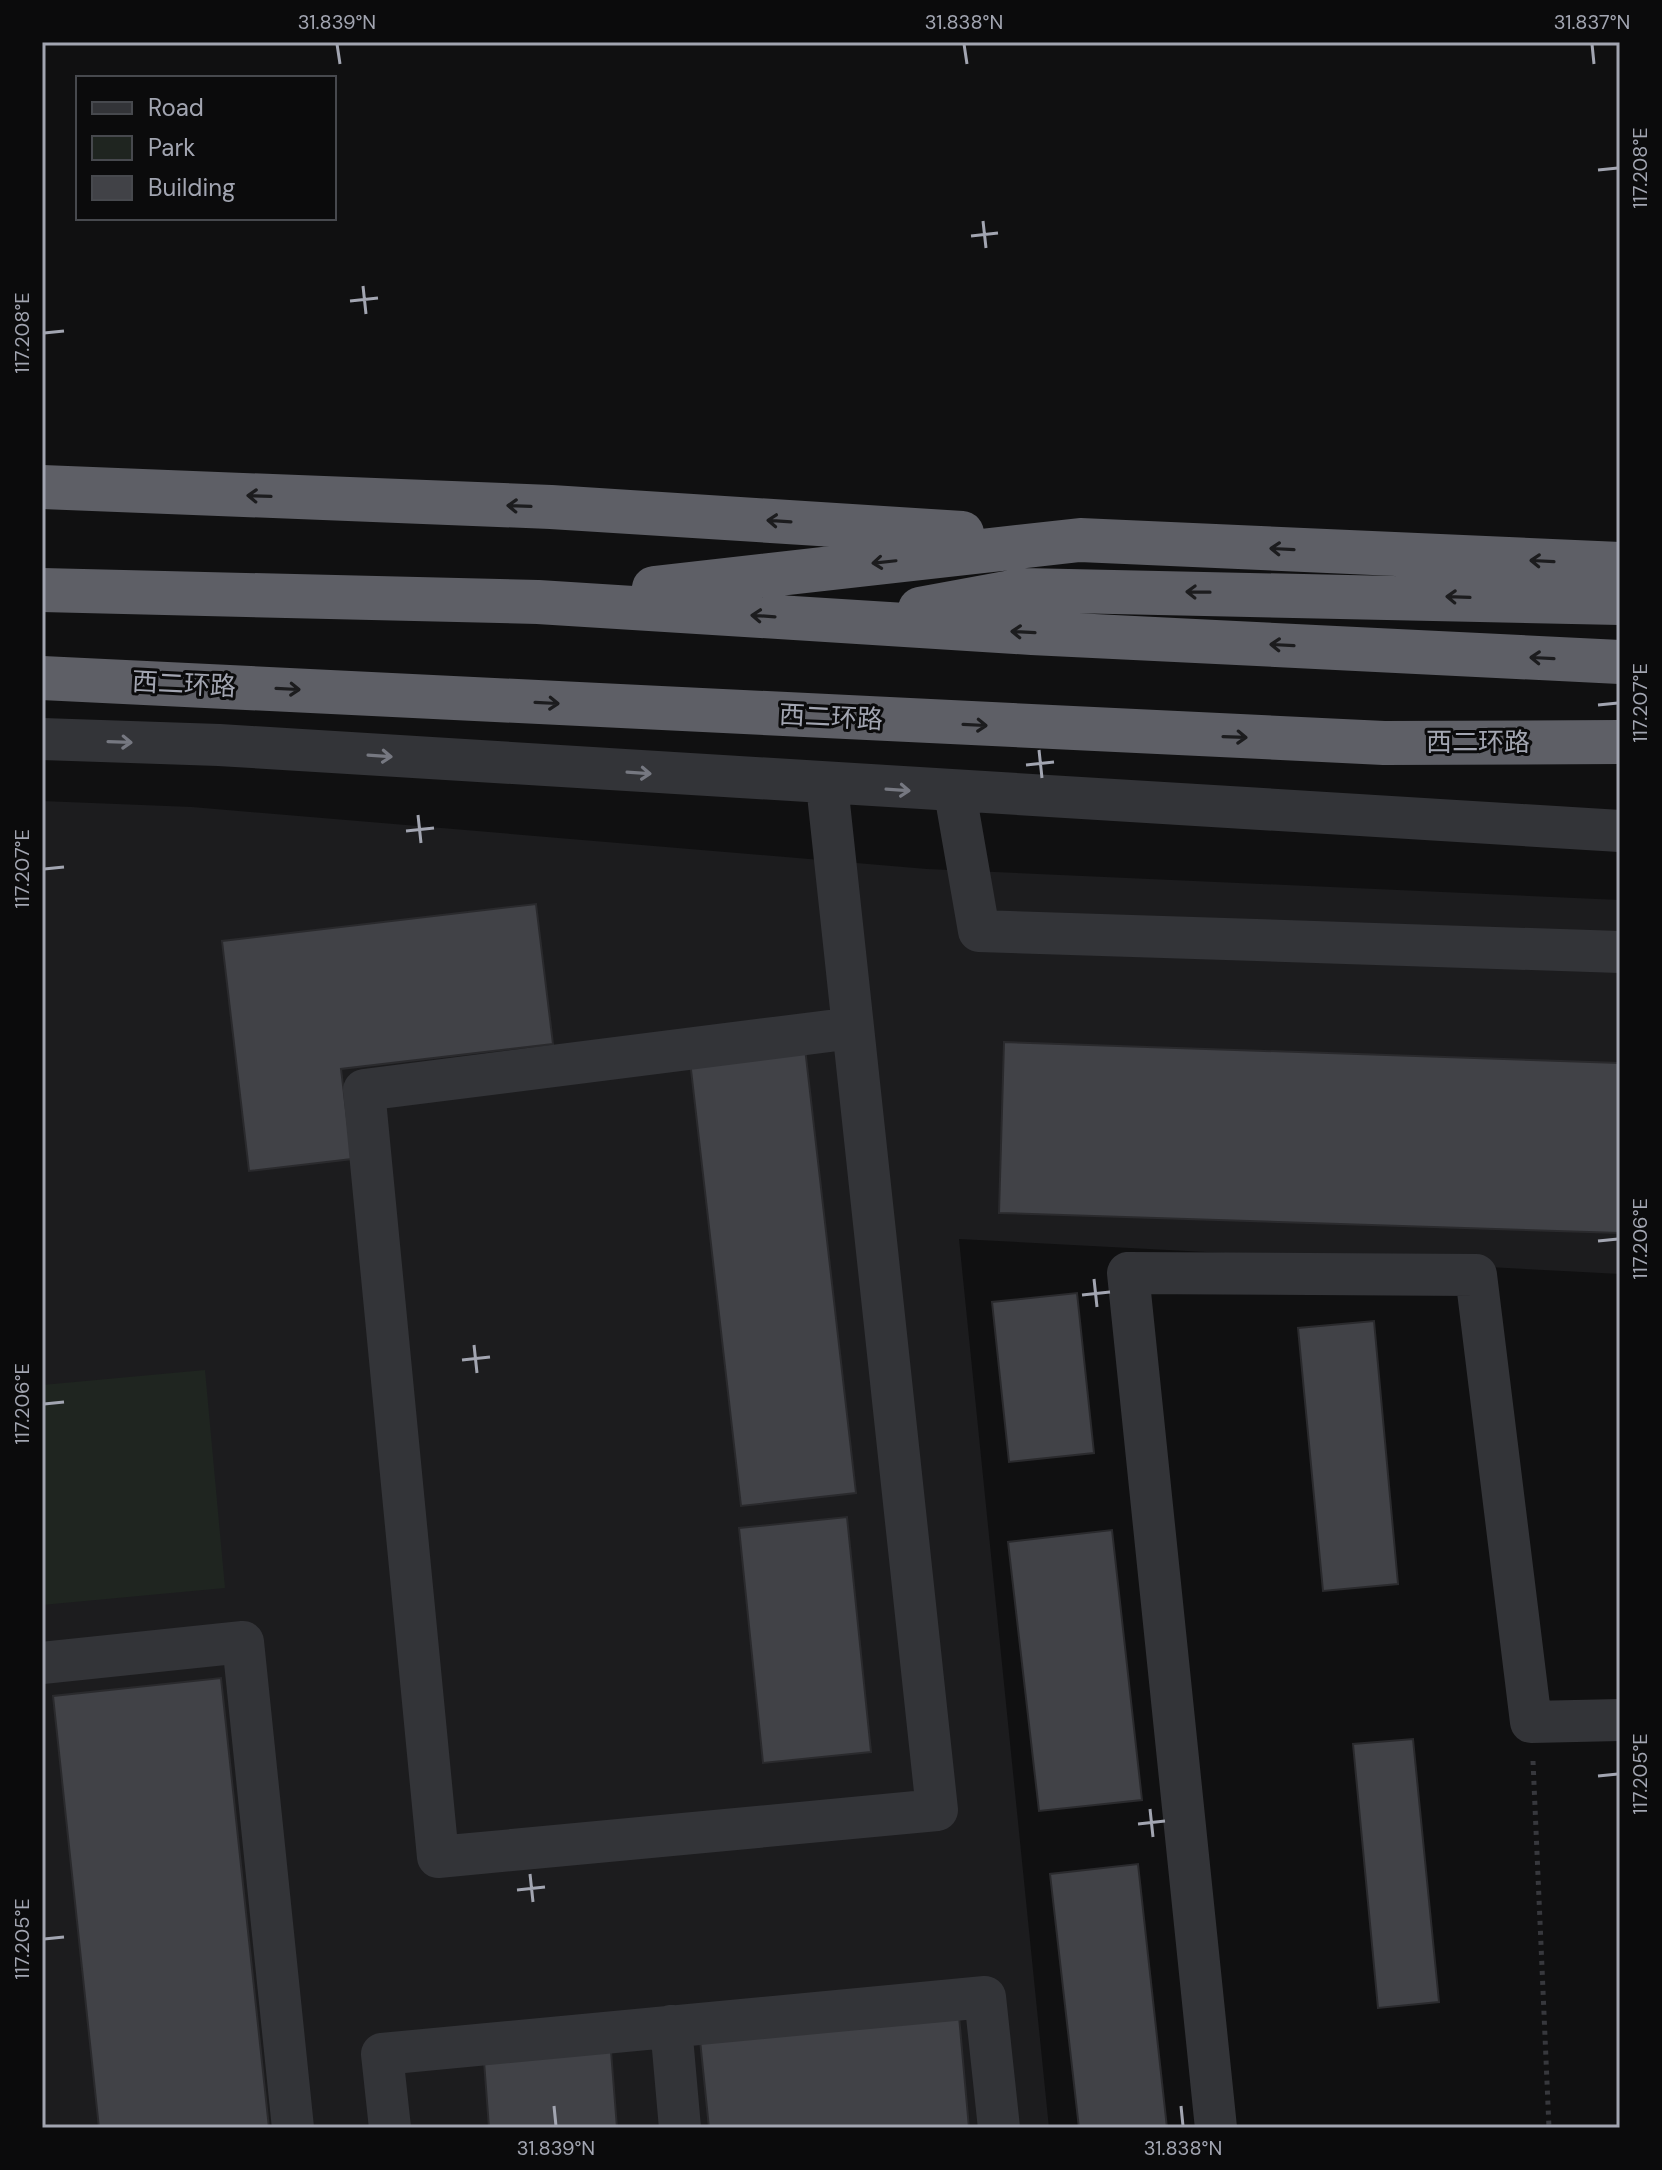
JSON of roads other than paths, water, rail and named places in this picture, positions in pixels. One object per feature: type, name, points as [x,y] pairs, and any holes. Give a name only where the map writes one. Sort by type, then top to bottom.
[{"type":"highway","points":[[42,487],[551,507],[1080,540],[1620,564]]},
{"type":"highway","points":[[538,602],[1080,540]]},
{"type":"highway","points":[[42,590],[538,602],[1620,662]]},
{"type":"highway","points":[[857,622],[1023,590],[1620,603]]},
{"type":"highway","name":"西二环路","points":[[42,678],[1368,742],[1620,742]]},
{"type":"street","points":[[42,739],[219,745],[955,793],[1620,831]]},
{"type":"street","points":[[827,785],[937,1810],[438,1857],[364,1090],[853,1028]]},
{"type":"street","points":[[955,793],[979,931],[1620,952]]},
{"type":"street","points":[[1216,2128],[1128,1273],[1476,1275],[1531,1722],[1620,1720]]},
{"type":"street","points":[[42,1663],[243,1642],[293,2128]]},
{"type":"street","points":[[390,2128],[382,2054],[985,1997],[999,2128]]},
{"type":"street","points":[[671,2026],[680,2128]]}]
